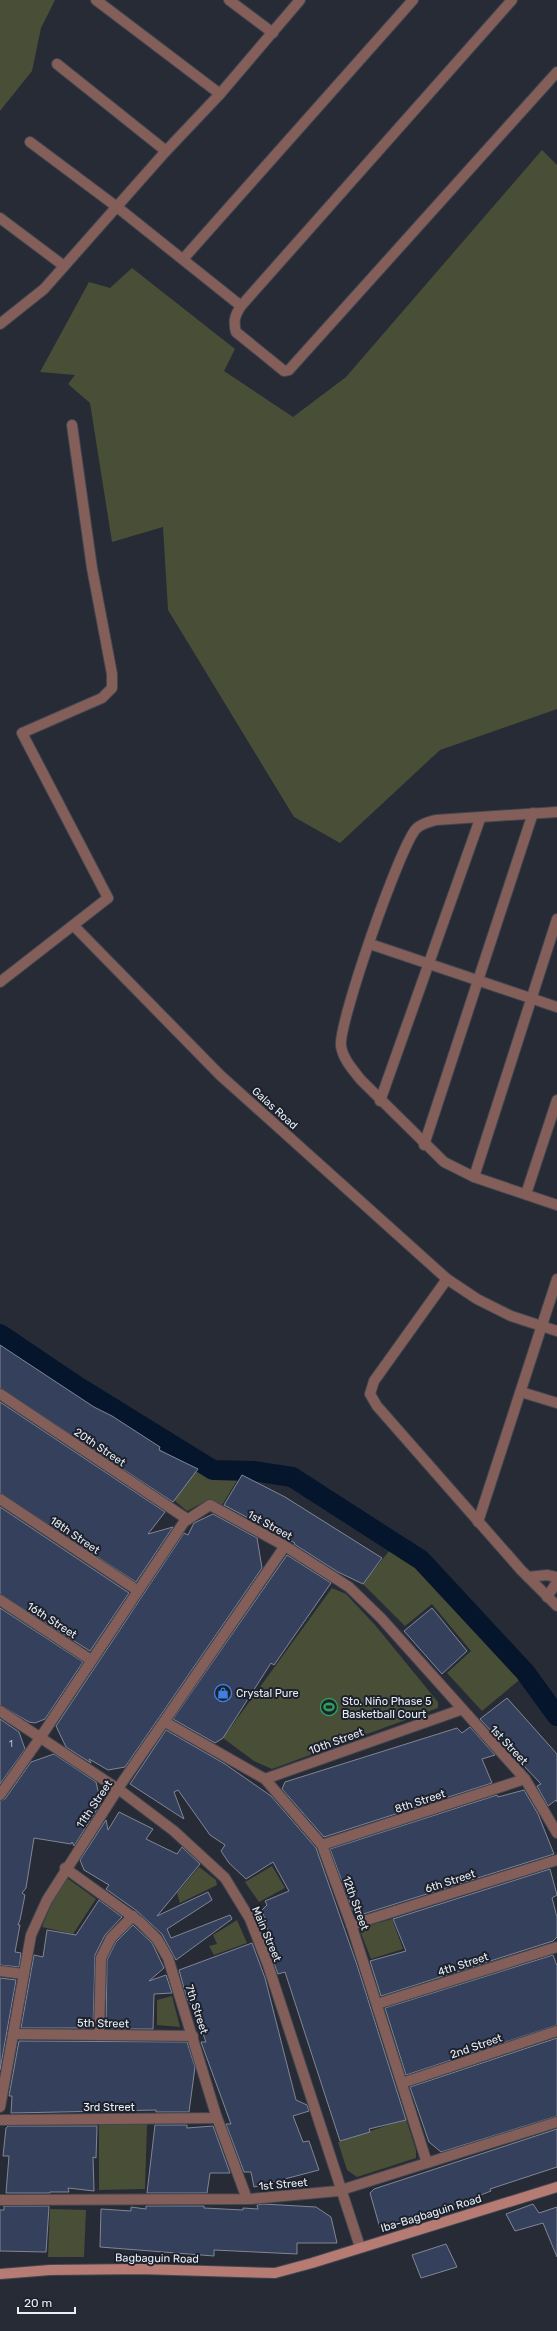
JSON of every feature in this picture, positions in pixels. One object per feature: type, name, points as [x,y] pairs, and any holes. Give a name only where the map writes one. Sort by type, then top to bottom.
[{"type":"street","points":[[96,0],[220,94]]},
{"type":"street","points":[[229,0],[273,33]]},
{"type":"street","points":[[2,319],[44,289],[166,151],[220,94],[300,0]]},
{"type":"street","points":[[184,258],[412,0]]},
{"type":"street","points":[[512,0],[241,306],[235,314],[234,324],[236,332],[284,371],[292,368],[557,72]]},
{"type":"street","points":[[57,64],[166,151]]},
{"type":"street","points":[[30,142],[184,258],[241,306]]},
{"type":"street","points":[[0,218],[64,266]]},
{"type":"street","points":[[0,982],[74,926],[108,898],[22,733],[102,698],[112,688],[112,674],[92,568],[72,425]]},
{"type":"street","points":[[557,812],[480,819],[436,820],[428,822],[416,829],[395,870],[344,1024],[341,1046],[352,1068],[380,1101],[444,1162],[474,1177],[557,1205]]},
{"type":"street","points":[[424,1144],[533,813]]},
{"type":"street","points":[[380,1101],[480,819]]},
{"type":"street","points":[[474,1177],[557,920]]},
{"type":"street","name":"Galas Road","points":[[74,926],[220,1075],[447,1279],[477,1299],[510,1316],[557,1331]]},
{"type":"street","points":[[370,944],[557,1007]]},
{"type":"street","points":[[526,1194],[557,1100]]},
{"type":"street","points":[[447,1279],[374,1381],[370,1394],[376,1406],[478,1522],[528,1577],[557,1606]]},
{"type":"street","points":[[478,1522],[557,1280]]},
{"type":"street","points":[[521,1392],[557,1403]]},
{"type":"street","name":"20th Street","points":[[0,1394],[187,1519]]},
{"type":"street","name":"18th Street","points":[[0,1499],[138,1590]]},
{"type":"street","name":"1st Street","points":[[0,1795],[187,1519],[210,1505],[285,1546],[349,1587],[381,1618],[460,1710],[525,1779],[557,1833]]},
{"type":"street","name":"11th Street","points":[[0,2107],[22,1974],[31,1935],[47,1900],[66,1868],[118,1789],[285,1546]]},
{"type":"street","points":[[528,1577],[537,1575],[557,1577]]},
{"type":"street","points":[[547,1597],[557,1582]]},
{"type":"street","name":"16th Street","points":[[0,1600],[91,1660]]},
{"type":"street","name":"10th Street","points":[[265,1780],[460,1710]]},
{"type":"street","name":"Main Street","points":[[0,1711],[118,1789],[174,1831],[225,1878],[250,1919],[268,1965],[360,2247]]},
{"type":"street","name":"12th Street","points":[[165,1722],[265,1780],[322,1845],[351,1925],[427,2163]]},
{"type":"street","name":"8th Street","points":[[322,1845],[525,1779]]},
{"type":"street","name":"6th Street","points":[[351,1925],[557,1860]]},
{"type":"street","name":"7th Street","points":[[66,1868],[132,1916],[157,1939],[168,1958],[217,2118],[247,2199]]},
{"type":"street","points":[[99,2035],[100,1958],[111,1938],[132,1916]]},
{"type":"street","name":"4th Street","points":[[377,2004],[557,1947]]},
{"type":"street","points":[[0,1971],[22,1974]]},
{"type":"street","name":"2nd Street","points":[[402,2083],[557,2031]]},
{"type":"street","name":"5th Street","points":[[13,2034],[193,2036]]},
{"type":"street","name":"3rd Street","points":[[0,2120],[217,2118]]},
{"type":"street","name":"1st Street","points":[[0,2200],[247,2199],[342,2190],[557,2122]]},
{"type":"street","name":"Iba-Bagbaguin Road","points":[[312,2263],[557,2187]]},
{"type":"street","name":"Bagbaguin Road","points":[[0,2274],[50,2270],[140,2268],[275,2273],[312,2263]]},
{"type":"green space","points":[[0,0],[55,0],[41,28],[32,71],[0,111]]},
{"type":"green space","points":[[542,150],[557,165],[557,709],[440,750],[340,843],[294,817],[168,610],[163,527],[112,542],[90,403],[68,384],[75,375],[40,372],[89,282],[110,288],[132,268],[235,349],[224,371],[293,417],[346,377]]},
{"type":"green space","points":[[201,1465],[213,1471],[241,1474],[222,1505],[210,1499],[187,1511],[174,1500]]},
{"type":"green space","points":[[393,1546],[420,1563],[524,1676],[482,1711],[447,1673],[471,1651],[432,1604],[405,1626],[363,1584]]},
{"type":"green space","points":[[332,1588],[346,1594],[375,1625],[438,1702],[438,1708],[272,1769],[254,1761],[223,1738]]},
{"type":"green space","points":[[272,1866],[285,1888],[259,1902],[245,1882]]},
{"type":"green space","points":[[199,1867],[216,1880],[217,1885],[180,1903],[177,1893]]},
{"type":"green space","points":[[67,1878],[96,1899],[73,1934],[42,1927],[52,1902]]},
{"type":"green space","points":[[392,1919],[403,1949],[371,1959],[359,1928]]},
{"type":"green space","points":[[237,1920],[247,1943],[214,1955],[209,1946],[217,1944],[213,1935]]},
{"type":"green space","points":[[172,1996],[180,2027],[157,2025],[157,2000]]},
{"type":"green space","points":[[406,2119],[416,2150],[416,2158],[357,2177],[347,2170],[338,2142]]},
{"type":"green space","points":[[99,2123],[147,2124],[145,2189],[99,2190]]},
{"type":"green space","points":[[50,2209],[86,2210],[84,2257],[48,2257]]},
{"type":"building","points":[[0,1345],[94,1407],[112,1416],[160,1447],[159,1450],[198,1469],[173,1502],[0,1388]]},
{"type":"building","points":[[0,1402],[165,1512],[148,1534],[173,1527],[136,1582],[0,1493]]},
{"type":"building","points":[[242,1475],[285,1497],[382,1558],[363,1584],[338,1572],[294,1544],[295,1543],[224,1505]]},
{"type":"building","points":[[0,1507],[129,1593],[90,1651],[0,1594]]},
{"type":"building","points":[[213,1514],[257,1538],[262,1568],[125,1767],[108,1770],[89,1759],[91,1763],[66,1747],[56,1726],[184,1533],[188,1535],[194,1523]]},
{"type":"building","points":[[287,1555],[331,1583],[274,1665],[271,1663],[223,1738],[215,1743],[173,1719]]},
{"type":"building","points":[[0,1608],[83,1662],[45,1719],[35,1723],[29,1722],[0,1705]]},
{"type":"building","points":[[432,1608],[467,1651],[442,1674],[404,1631]]},
{"type":"building","points":[[507,1698],[557,1754],[557,1802],[556,1800],[548,1806],[537,1786],[541,1784],[480,1719]]},
{"type":"building","points":[[0,1719],[19,1732],[25,1749],[0,1784]]},
{"type":"building","points":[[470,1727],[495,1755],[482,1759],[492,1783],[324,1837],[282,1789],[285,1782],[457,1728],[462,1733]]},
{"type":"building","points":[[166,1730],[225,1764],[271,1796],[316,1848],[357,1965],[406,2120],[369,2129],[370,2132],[340,2141],[285,1972],[278,1974],[265,1938],[270,1937],[262,1910],[267,1905],[265,1901],[289,1891],[273,1862],[246,1879],[229,1863],[221,1851],[225,1845],[210,1835],[178,1790],[174,1792],[184,1819],[130,1784]]},
{"type":"building","points":[[54,1754],[96,1782],[101,1803],[74,1846],[72,1842],[71,1844],[34,1838],[26,1888],[22,1893],[25,1895],[18,1925],[20,1925],[15,1952],[21,1953],[19,1967],[0,1965],[0,1801],[5,1799],[31,1762]]},
{"type":"building","points":[[524,1790],[538,1814],[554,1854],[360,1915],[353,1911],[330,1849],[497,1795],[498,1797]]},
{"type":"building","points":[[119,1812],[153,1829],[146,1839],[177,1854],[182,1847],[200,1864],[157,1916],[208,1892],[212,1900],[167,1929],[171,1938],[230,1915],[232,1919],[176,1960],[162,1934],[137,1911],[106,1889],[109,1885],[84,1870],[80,1860],[106,1820],[108,1830]]},
{"type":"building","points":[[550,1869],[557,1895],[552,1898],[557,1917],[557,1937],[553,1941],[381,1996],[370,1961],[406,1951],[393,1919]]},
{"type":"building","points":[[99,1900],[122,1917],[105,1935],[95,1955],[93,2028],[21,2028],[34,1955],[43,1957],[47,1930],[76,1935]]},
{"type":"building","points":[[133,1925],[152,1943],[164,1968],[149,1981],[166,1975],[172,1993],[154,1994],[153,2029],[106,2029],[107,1960],[116,1942]]},
{"type":"building","points":[[252,1943],[265,1978],[296,2100],[307,2105],[309,2111],[293,2116],[303,2142],[309,2141],[319,2170],[254,2187],[251,2172],[244,2172],[226,2124],[231,2124],[201,2042],[206,2042],[201,2028],[205,2026],[187,1999],[179,1970]]},
{"type":"building","points":[[553,1955],[557,1966],[557,2025],[406,2075],[385,2008]]},
{"type":"building","points":[[0,1978],[16,1980],[0,2070]]},
{"type":"building","points":[[557,2038],[557,2116],[441,2152],[429,2142],[410,2087]]},
{"type":"building","points":[[19,2041],[187,2042],[195,2067],[189,2112],[156,2112],[156,2110],[11,2113],[12,2096],[9,2096]]},
{"type":"building","points":[[155,2125],[187,2125],[187,2128],[213,2126],[230,2173],[210,2173],[207,2193],[147,2193]]},
{"type":"building","points":[[8,2126],[97,2126],[96,2158],[93,2157],[94,2191],[68,2188],[69,2192],[6,2193],[9,2156],[3,2156],[6,2128]]},
{"type":"building","points":[[557,2129],[557,2167],[490,2189],[491,2191],[465,2201],[380,2228],[370,2193],[374,2189]]},
{"type":"building","points":[[263,2204],[316,2207],[331,2217],[337,2243],[297,2243],[297,2254],[214,2250],[214,2256],[100,2247],[101,2209],[131,2211],[131,2207],[146,2209],[146,2206],[204,2206],[204,2208],[243,2210],[243,2208],[258,2209],[257,2205]]},
{"type":"building","points":[[533,2204],[539,2213],[557,2207],[557,2257],[543,2223],[515,2231],[506,2214]]},
{"type":"building","points":[[4,2206],[49,2206],[46,2252],[0,2251],[0,2210],[4,2210]]},
{"type":"building","points":[[446,2244],[457,2267],[421,2278],[412,2255]]},
{"type":"waterway","points":[[0,1334],[77,1386],[213,1470],[253,1471],[292,1477],[421,1560],[525,1672],[557,1716]]},
{"type":"place","name":"Crystal Pure","points":[[223,1693]]},
{"type":"place","name":"Sto. Niño Phase 5 Basketball Court","points":[[329,1707]]}]
